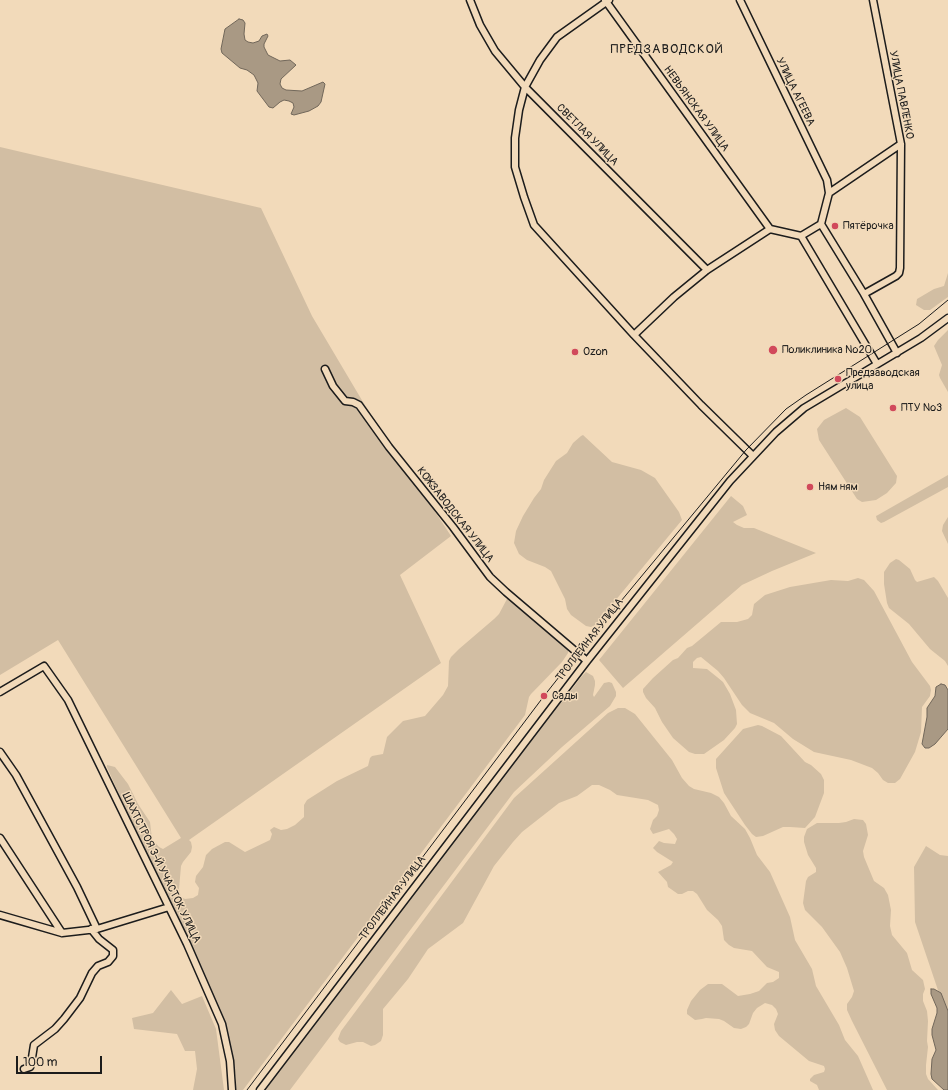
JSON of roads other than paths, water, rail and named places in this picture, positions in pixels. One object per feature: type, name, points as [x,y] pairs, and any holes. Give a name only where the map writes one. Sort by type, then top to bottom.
[{"type":"street","name":"СВЕТЛАЯ УЛИЦА","points":[[470,0],[480,25],[495,51],[525,87],[707,270]]},
{"type":"street","name":"УЛИЦА АГЕЕВА","points":[[740,0],[827,180],[830,193]]},
{"type":"street","name":"УЛИЦА ПАВЛЕНКО","points":[[864,294],[896,276],[899,273],[900,268],[901,144],[873,0]]},
{"type":"street","points":[[607,1],[557,37],[540,60],[525,87],[519,110],[515,138],[515,167],[524,197],[534,226],[634,335],[701,405],[753,456]]},
{"type":"street","name":"НЕВЬЯНСКАЯ УЛИЦА","points":[[607,1],[770,229]]},
{"type":"street","points":[[634,335],[674,297],[707,270],[770,229],[801,236],[821,224],[830,193],[901,144]]},
{"type":"street","points":[[821,224],[864,294],[897,352]]},
{"type":"street","points":[[801,236],[877,364]]},
{"type":"street","name":"ТРОЛЛЕЙНАЯ УЛИЦА","points":[[260,1090],[587,661],[701,516],[753,456],[776,432],[804,408],[921,338],[948,318]]},
{"type":"street","name":"КОЖЗАВОДСКАЯ УЛИЦА","points":[[325,369],[333,386],[345,401],[354,402],[359,405],[389,447],[453,527],[490,577],[502,589],[587,661]]},
{"type":"street","name":"ШАХТСТРОЯ 3-Й УЧАСТОК УЛИЦА","points":[[0,692],[44,666],[68,700],[187,944],[222,1024],[230,1061],[232,1090]]},
{"type":"street","points":[[0,752],[16,775],[69,873],[99,939],[113,950],[113,956],[108,962],[98,966],[92,973],[80,998],[64,1019],[55,1029],[34,1045],[30,1067],[24,1069]]},
{"type":"street","points":[[0,838],[62,933]]},
{"type":"street","points":[[0,915],[62,933],[94,929],[169,907]]},
{"type":"tram line","points":[[247,1090],[544,696],[746,450],[786,409],[919,324],[948,300]]},
{"type":"place","name":"Пятёрочка","points":[[835,226]]},
{"type":"place","name":"Поликлиника №20","points":[[773,350]]},
{"type":"place","name":"Ozon","points":[[575,352]]},
{"type":"place","name":"Предзаводская улица","points":[[838,379]]},
{"type":"place","name":"ПТУ №3","points":[[893,408]]},
{"type":"place","name":"Ням ням","points":[[810,487]]},
{"type":"place","name":"Сады","points":[[544,696]]},
{"type":"district","name":"ПРЕДЗАВОДСКОЙ","points":[[667,50]]}]
